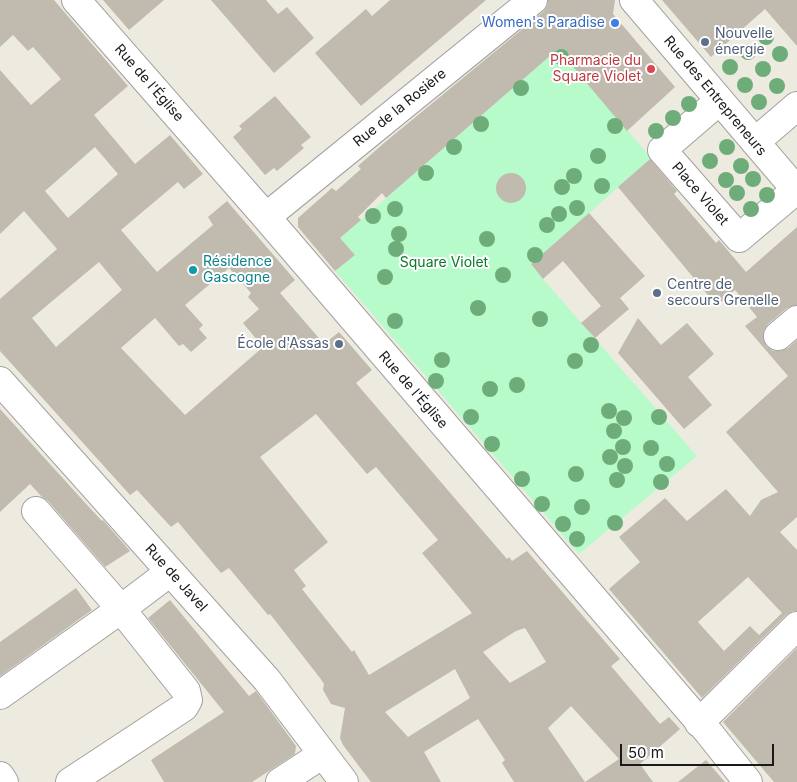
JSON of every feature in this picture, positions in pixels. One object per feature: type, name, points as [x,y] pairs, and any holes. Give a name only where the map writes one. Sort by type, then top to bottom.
[{"type":"street","name":"Rue de l'Église","points":[[76,0],[266,217],[699,722],[748,782]]},
{"type":"street","name":"Rue de la Rosière","points":[[266,217],[533,0]]},
{"type":"street","name":"Rue des Entrepreneurs","points":[[634,0],[796,191]]},
{"type":"street","name":"Place Violet","points":[[719,101],[662,150],[739,238],[796,191]]},
{"type":"street","points":[[755,142],[797,106]]},
{"type":"street","name":"Rue de Javel","points":[[0,381],[267,680],[344,782]]},
{"type":"street","points":[[36,511],[121,609],[186,691],[188,700],[184,707],[70,782]]},
{"type":"street","points":[[0,695],[170,572]]},
{"type":"street","points":[[699,722],[797,626]]},
{"type":"street","points":[[280,782],[323,754]]},
{"type":"street","points":[[0,776],[4,782]]},
{"type":"green space","name":"Square Violet","points":[[558,49],[651,158],[531,265],[697,456],[579,554],[335,271],[355,255],[340,238]]},
{"type":"building","points":[[0,0],[54,0],[128,86],[94,115],[135,164],[170,135],[203,174],[184,189],[178,182],[121,230],[157,272],[213,225],[208,217],[227,201],[295,280],[280,293],[324,344],[339,332],[372,370],[356,383],[482,530],[507,559],[509,557],[512,561],[527,551],[620,659],[611,666],[660,724],[669,717],[680,729],[640,764],[653,782],[585,782],[514,782],[502,763],[505,760],[478,719],[424,752],[441,782],[371,782],[343,745],[340,738],[345,708],[331,704],[323,690],[324,684],[320,678],[270,614],[268,615],[229,568],[221,573],[178,522],[171,527],[137,490],[130,495],[0,351],[0,299],[57,249],[24,211],[0,234],[0,70],[31,105],[61,79],[33,47],[28,51],[13,35],[0,47]],"holes":[[[95,147],[118,174],[68,218],[45,191]],[[99,262],[122,290],[56,347],[32,318]],[[229,268],[251,293],[248,297],[259,309],[243,323],[263,347],[185,415],[121,348],[155,318],[179,346],[183,344],[191,352],[207,338],[199,329],[203,325],[185,305]],[[316,414],[367,474],[376,467],[438,540],[422,553],[472,613],[369,675],[354,650],[352,652],[302,589],[306,586],[294,570],[328,542],[260,457]],[[525,628],[546,662],[510,683],[483,652],[516,631]],[[455,669],[470,698],[408,737],[385,712]],[[571,706],[619,759],[585,782],[548,728]]]},
{"type":"building","points":[[103,0],[164,0],[129,30]]},
{"type":"building","points":[[211,0],[266,0],[278,14],[287,7],[314,38],[274,73]]},
{"type":"building","points":[[390,0],[486,0],[361,106],[315,53],[366,9],[372,16]]},
{"type":"building","points":[[548,0],[615,0],[613,14],[675,87],[627,131],[558,49],[386,198],[382,193],[358,217],[361,220],[340,238],[355,255],[335,271],[298,227],[298,218],[332,188],[336,191],[361,169],[358,166],[384,143],[543,12]]},
{"type":"building","points":[[662,0],[797,0],[797,46],[765,9],[711,57]]},
{"type":"building","points":[[275,96],[311,137],[301,145],[304,148],[277,171],[274,168],[265,175],[233,137],[242,129],[239,126]]},
{"type":"building","points":[[650,159],[677,191],[674,194],[716,243],[719,240],[746,272],[797,227],[797,305],[787,308],[768,324],[764,330],[763,338],[766,346],[773,351],[788,348],[797,340],[797,517],[780,532],[797,550],[797,611],[786,615],[702,698],[609,589],[640,562],[619,537],[665,498],[687,521],[726,489],[750,516],[761,500],[778,492],[726,432],[788,376],[745,326],[757,317],[735,290],[720,303],[712,300],[618,187]],"holes":[[[748,577],[782,613],[759,635],[750,626],[724,651],[698,622]]]},
{"type":"building","points":[[511,173],[522,177],[526,188],[522,199],[511,203],[500,199],[496,188],[500,177]]},
{"type":"building","points":[[589,213],[645,276],[620,298],[629,309],[595,338],[581,323],[601,306],[563,261],[543,279],[531,264]]},
{"type":"building","points":[[638,318],[661,345],[687,323],[714,354],[688,377],[712,405],[684,429],[618,353]]},
{"type":"building","points":[[0,409],[130,551],[105,567],[48,501],[30,484],[0,512]]},
{"type":"building","points":[[76,588],[92,610],[0,676],[0,642]]},
{"type":"building","points":[[170,600],[249,696],[256,691],[296,746],[295,754],[252,782],[164,782],[151,760],[224,712],[148,618]]},
{"type":"building","points":[[797,648],[797,782],[774,782],[723,722]]},
{"type":"building","points":[[706,760],[725,782],[678,782]]},
{"type":"place","name":"Women's Paradise","points":[[615,23]]},
{"type":"place","name":"Nouvelle énergie","points":[[705,42]]},
{"type":"place","name":"Pharmacie du Square Violet","points":[[651,69]]},
{"type":"place","name":"Résidence Gascogne","points":[[193,270]]},
{"type":"place","name":"Centre de secours Grenelle","points":[[657,293]]},
{"type":"place","name":"École d'Assas","points":[[339,344]]}]
